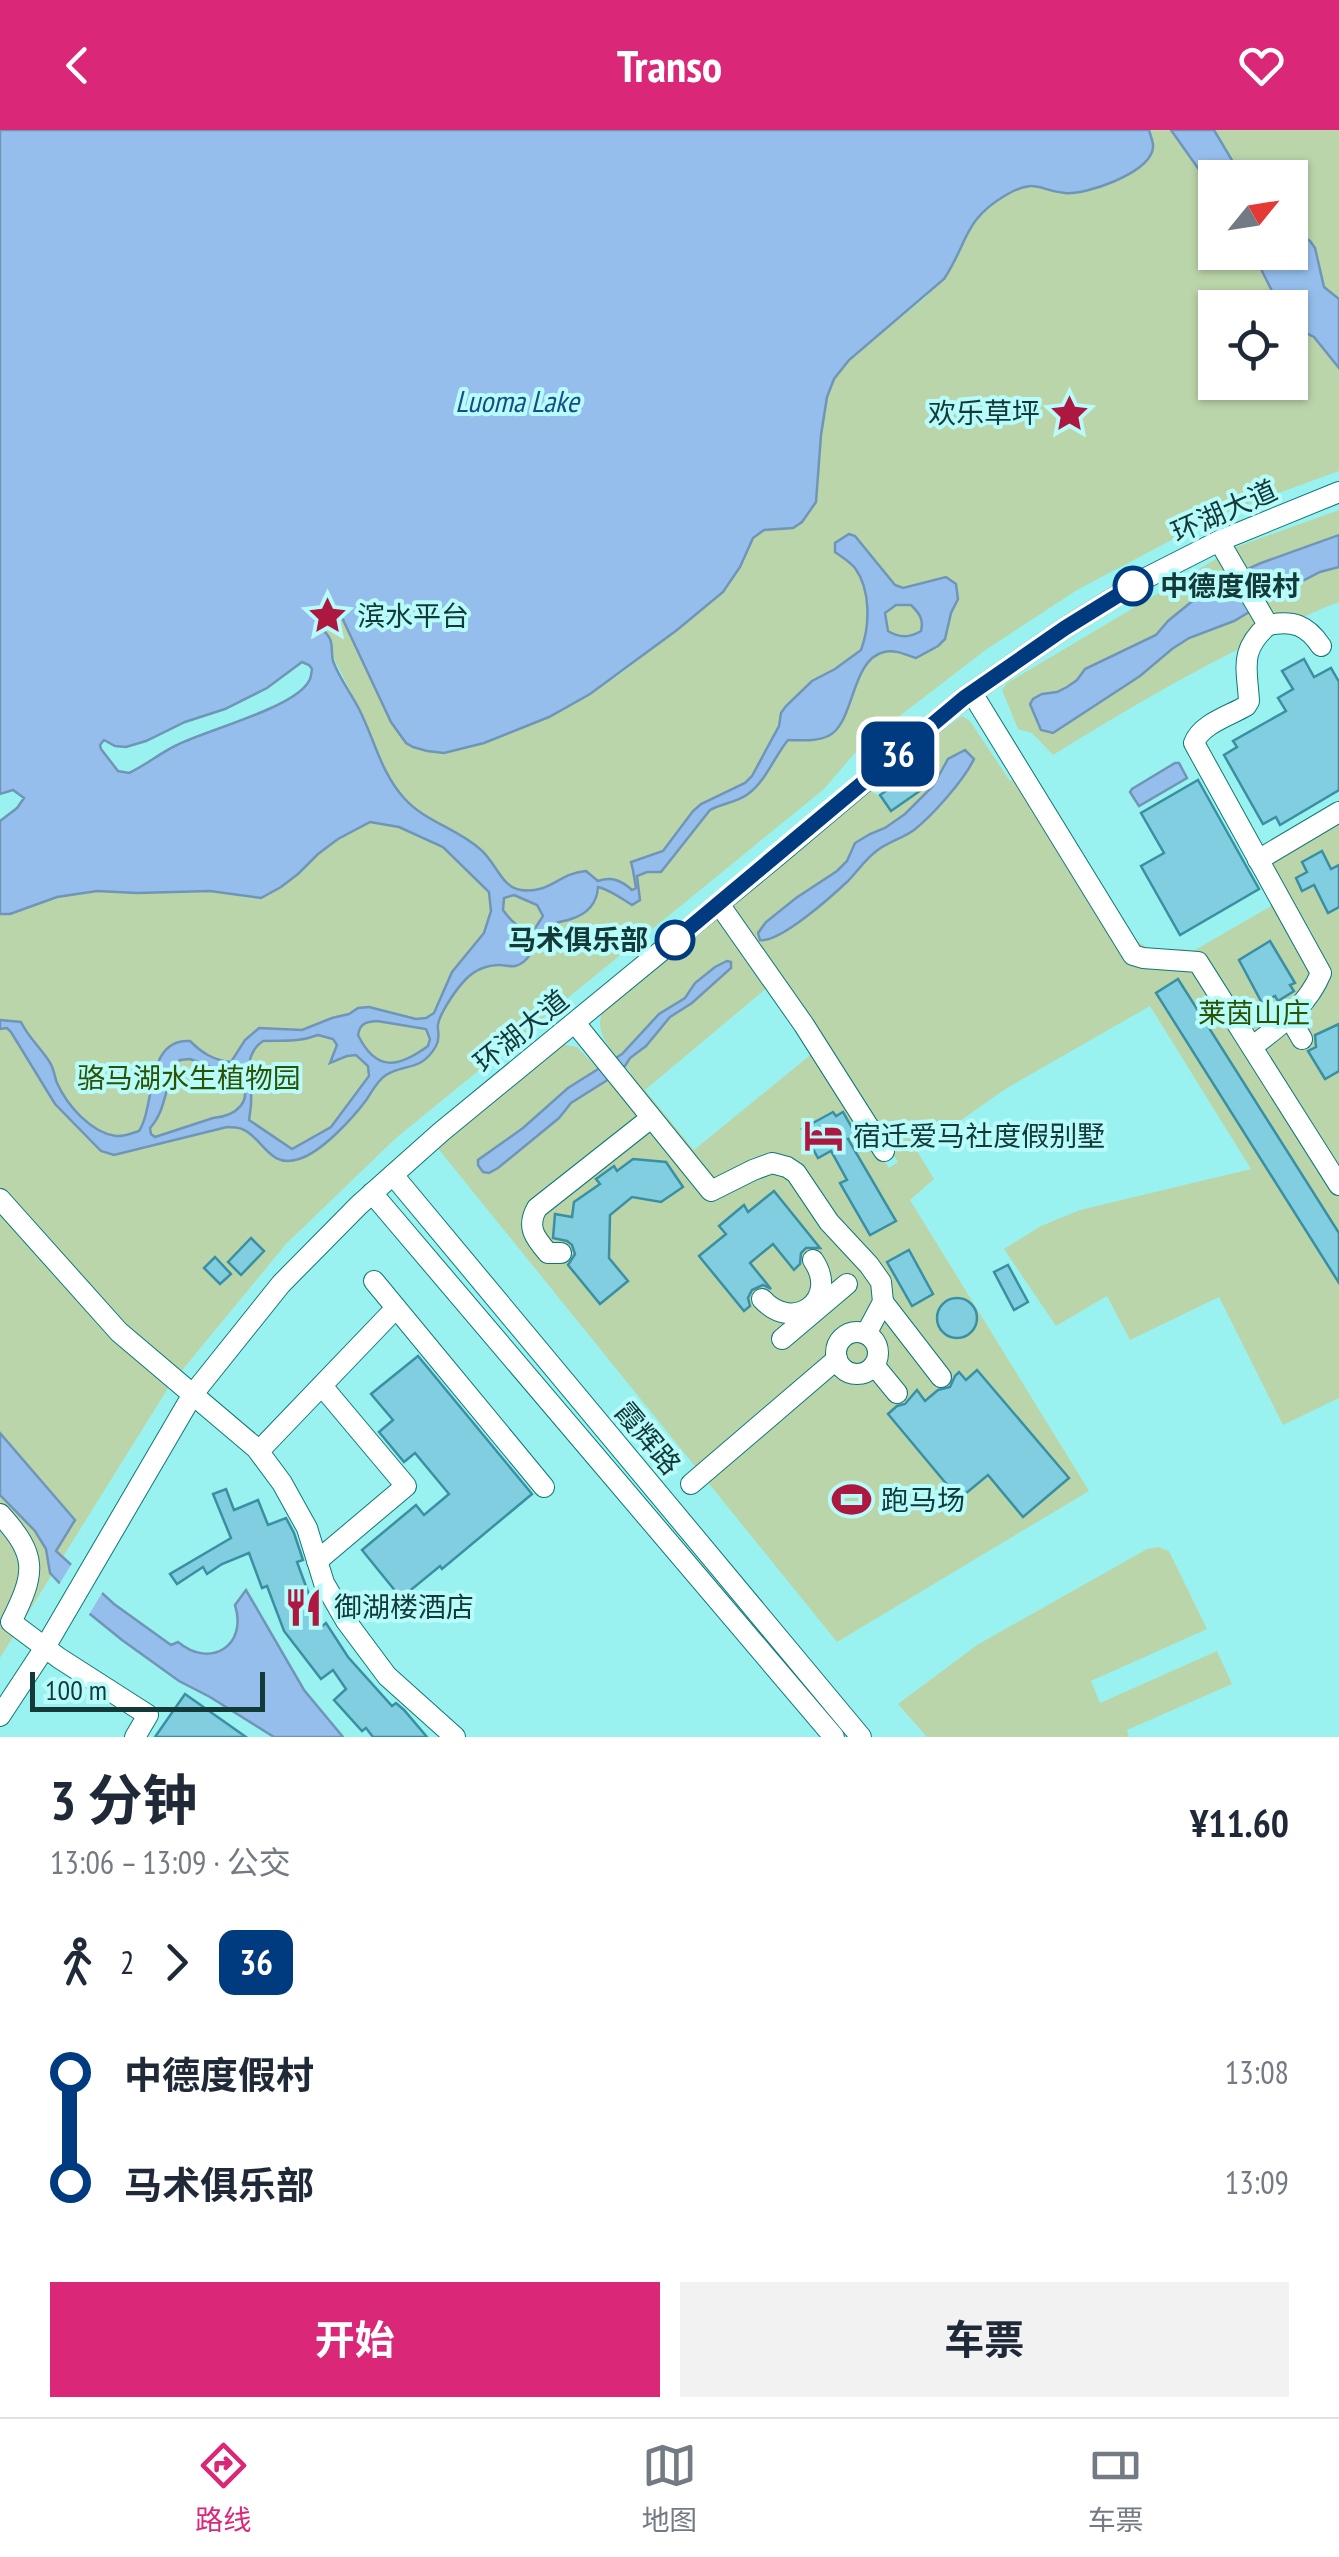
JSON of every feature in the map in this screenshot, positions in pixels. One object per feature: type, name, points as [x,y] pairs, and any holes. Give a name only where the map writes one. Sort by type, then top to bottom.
[{"type":"street","name":"环湖大道","points":[[0,1716],[193,1394],[282,1284],[392,1175],[972,693],[1076,621],[1157,572],[1219,540],[1339,492]]},
{"type":"street","points":[[1219,540],[1264,617],[1300,624],[1321,646]]},
{"type":"street","points":[[1252,1046],[1290,1018],[1321,973],[1194,743],[1204,730],[1249,702],[1245,661],[1264,617]]},
{"type":"street","points":[[972,693],[1132,955],[1198,962],[1339,1185]]},
{"type":"street","points":[[1258,860],[1339,812]]},
{"type":"street","points":[[719,904],[804,1025],[884,1151]]},
{"type":"street","points":[[1290,1018],[1302,1039]]},
{"type":"street","points":[[574,1023],[711,1192],[772,1163],[796,1173],[830,1222],[881,1282],[883,1302],[941,1377]]},
{"type":"street","points":[[560,1254],[548,1253],[532,1230],[538,1208],[651,1118]]},
{"type":"street","name":"霞辉路","points":[[392,1175],[861,1737]]},
{"type":"street","name":"霞辉路","points":[[372,1194],[834,1737]]},
{"type":"street","points":[[0,1198],[119,1332],[259,1451],[307,1528],[324,1583],[346,1621],[387,1676],[455,1737]]},
{"type":"street","points":[[813,1260],[822,1284],[816,1306]]},
{"type":"street","points":[[374,1282],[544,1487]]},
{"type":"street","points":[[782,1338],[847,1284]]},
{"type":"street","points":[[762,1299],[784,1314],[816,1306]]},
{"type":"street","points":[[866,1334],[883,1302]]},
{"type":"street","points":[[816,1306],[844,1337]]},
{"type":"street","points":[[259,1451],[396,1308]]},
{"type":"street","points":[[854,1332],[866,1334],[877,1347],[877,1360],[870,1370],[857,1374],[845,1370],[837,1359],[837,1347],[854,1332]]},
{"type":"street","points":[[691,1484],[837,1359]]},
{"type":"street","points":[[874,1365],[897,1393]]},
{"type":"street","points":[[317,1561],[406,1486],[322,1386]]},
{"type":"street","points":[[0,1514],[19,1535],[30,1567],[27,1586],[5,1625],[148,1715],[135,1737]]},
{"type":"green space","name":"骆马湖水生植物园","points":[[1149,130],[1171,130],[1198,166],[1198,270],[1308,270],[1308,160],[1232,160],[1214,130],[1339,130],[1339,471],[1219,515],[1077,590],[987,649],[897,718],[854,754],[824,789],[396,1138],[286,1244],[170,1385],[0,1658],[0,914],[11,914],[57,897],[97,891],[210,891],[251,898],[269,895],[338,839],[370,822],[399,827],[405,800],[392,782],[315,621],[319,606],[329,603],[339,609],[391,722],[590,694],[723,592],[753,538],[764,530],[793,528],[818,482],[821,435],[834,379],[849,360],[927,296],[954,264],[976,217],[1023,186],[1040,185],[1064,193],[1101,187],[1143,165],[1154,146]]},
{"type":"green space","points":[[1339,510],[1339,602],[1203,667],[1053,755],[1032,733],[1018,729],[1002,690],[1007,683],[1236,547]]},
{"type":"green space","name":"莱茵山庄","points":[[962,716],[970,721],[1010,781],[1029,770],[1137,941],[1148,948],[1195,950],[1273,905],[1248,859],[1339,805],[1339,1398],[1283,1425],[1219,1297],[1130,1340],[1107,1296],[1056,1326],[1004,1249],[1041,1226],[1080,1210],[1251,1169],[1150,1006],[1007,1088],[917,1151],[934,1179],[910,1200],[1089,1491],[837,1642],[436,1146],[560,1044],[577,1047],[616,1087],[631,1073],[604,1038],[602,1013],[714,917],[721,919],[768,987],[645,1090],[694,1150],[814,1052],[889,1168],[898,1162],[729,907],[867,793],[879,796],[891,812],[925,787],[906,759]]},
{"type":"green space","points":[[1147,1549],[1169,1551],[1207,1629],[1091,1681],[1100,1703],[1217,1651],[1232,1684],[1127,1730],[1129,1737],[927,1737],[898,1704],[977,1645]]},
{"type":"water","name":"Luoma Lake","points":[[0,130],[1149,130],[1152,152],[1127,175],[1075,193],[1024,187],[992,204],[982,214],[944,279],[849,360],[834,379],[821,435],[816,502],[802,522],[793,528],[764,530],[753,538],[723,592],[590,694],[549,717],[484,743],[444,753],[413,747],[391,722],[338,609],[329,603],[317,608],[315,621],[330,639],[332,658],[389,778],[412,806],[480,849],[514,888],[540,889],[586,871],[598,881],[616,880],[632,890],[636,888],[631,862],[663,851],[701,804],[745,783],[779,726],[786,706],[812,681],[861,650],[867,619],[864,587],[855,568],[835,552],[835,543],[849,534],[855,536],[895,585],[903,588],[946,577],[956,584],[958,599],[945,639],[938,646],[916,658],[892,651],[873,657],[858,679],[837,729],[818,739],[788,740],[754,789],[710,810],[661,872],[637,876],[640,900],[632,905],[598,887],[596,898],[586,911],[550,926],[521,964],[477,970],[442,1013],[437,1043],[425,1060],[383,1077],[345,1124],[308,1155],[280,1160],[249,1133],[230,1127],[114,1155],[101,1151],[55,1104],[11,1032],[0,1029],[0,1020],[21,1022],[51,1064],[61,1091],[81,1117],[107,1134],[128,1135],[139,1131],[159,1061],[165,1050],[176,1043],[190,1041],[208,1055],[231,1062],[245,1040],[259,1028],[302,1030],[369,1007],[416,1019],[434,1013],[452,972],[484,933],[491,911],[489,892],[443,847],[399,827],[370,822],[338,839],[298,874],[261,898],[210,891],[97,891],[57,897],[0,914],[0,821],[24,798],[13,790],[0,794]],"holes":[[[896,605],[911,605],[920,616],[921,631],[909,636],[892,633],[888,631],[885,613]],[[302,662],[312,669],[307,684],[283,702],[177,745],[129,773],[118,771],[101,749],[104,740],[126,747],[225,709],[267,688]],[[514,895],[537,905],[543,916],[534,930],[529,930],[516,924],[503,910],[504,898]],[[377,1021],[426,1029],[428,1046],[407,1059],[380,1061],[358,1035],[367,1023]],[[318,1035],[333,1039],[337,1045],[330,1063],[356,1055],[368,1066],[369,1076],[331,1127],[292,1149],[249,1120],[249,1065],[253,1052],[263,1041]],[[190,1059],[239,1078],[245,1094],[241,1106],[229,1114],[155,1137],[150,1128],[160,1112],[180,1060]]]},
{"type":"water","points":[[1171,130],[1214,130],[1232,160],[1198,160],[1198,168]]},
{"type":"water","points":[[1310,241],[1324,287],[1339,299],[1339,368],[1308,334],[1308,290],[1272,290],[1262,270],[1308,270]]},
{"type":"water","points":[[1339,535],[1339,567],[1320,572],[1234,621],[1189,638],[1140,676],[1053,733],[1041,730],[1030,704],[1033,699],[1067,687],[1085,669],[1156,635],[1212,585]]},
{"type":"water","points":[[965,750],[974,759],[922,824],[879,849],[806,917],[780,934],[760,940],[758,933],[766,922],[837,871],[847,861],[855,843],[905,814],[933,786],[948,759]]},
{"type":"water","points":[[1179,763],[1187,778],[1139,806],[1132,789]]},
{"type":"water","points":[[727,961],[731,968],[670,1017],[625,1066],[571,1103],[559,1118],[498,1168],[483,1172],[478,1160],[523,1128],[568,1088],[622,1054],[659,1014],[685,998],[695,983]]},
{"type":"water","points":[[0,1433],[75,1520],[56,1551],[114,1604],[171,1645],[178,1642],[190,1650],[214,1653],[231,1642],[238,1619],[235,1605],[246,1590],[304,1690],[343,1737],[274,1737],[179,1681],[85,1610],[50,1573],[46,1549],[35,1531],[0,1495]]},
{"type":"pier","points":[[74,1560],[105,1588],[87,1618],[57,1588]]},
{"type":"building","points":[[1304,659],[1314,677],[1331,668],[1339,682],[1339,790],[1280,825],[1276,817],[1263,824],[1224,755],[1237,747],[1233,741],[1286,711],[1278,698],[1293,689],[1282,671]]},
{"type":"building","points":[[912,773],[924,788],[891,811],[880,795]]},
{"type":"building","points":[[1198,780],[1259,889],[1180,935],[1141,866],[1164,853],[1141,813]]},
{"type":"building","points":[[1322,851],[1331,869],[1339,865],[1339,907],[1328,913],[1314,885],[1302,891],[1296,878],[1307,872],[1302,862]]},
{"type":"building","points":[[1270,941],[1295,983],[1290,985],[1294,991],[1278,1001],[1275,996],[1262,1003],[1239,960]]},
{"type":"building","points":[[1178,979],[1339,1233],[1339,1283],[1156,993]]},
{"type":"building","points":[[1339,1024],[1339,1071],[1325,1079],[1308,1051],[1316,1047],[1315,1035]]},
{"type":"building","points":[[833,1112],[836,1116],[843,1112],[856,1135],[848,1139],[896,1221],[870,1235],[840,1183],[847,1180],[831,1151],[818,1158],[802,1129]]},
{"type":"building","points":[[633,1159],[666,1162],[683,1187],[661,1202],[632,1197],[610,1215],[609,1258],[628,1281],[600,1304],[568,1265],[575,1254],[572,1245],[553,1238],[555,1214],[572,1217],[574,1202],[600,1184],[596,1179]]},
{"type":"building","points":[[774,1191],[820,1248],[806,1248],[794,1270],[773,1244],[750,1263],[771,1289],[763,1285],[752,1290],[750,1306],[744,1311],[699,1256],[726,1234],[719,1226],[744,1205],[748,1212]]},
{"type":"building","points":[[251,1238],[264,1251],[241,1275],[228,1262]]},
{"type":"building","points":[[909,1250],[933,1294],[912,1306],[887,1262]]},
{"type":"building","points":[[215,1257],[231,1274],[220,1284],[204,1268]]},
{"type":"building","points":[[1008,1265],[1028,1302],[1014,1310],[994,1272]]},
{"type":"building","points":[[957,1298],[971,1304],[977,1318],[971,1332],[957,1338],[943,1332],[937,1318],[943,1304]]},
{"type":"building","points":[[418,1356],[532,1494],[401,1598],[362,1550],[416,1505],[424,1515],[449,1494],[415,1453],[404,1462],[379,1432],[393,1420],[371,1394]]},
{"type":"building","points":[[977,1370],[1069,1478],[1023,1517],[988,1475],[959,1499],[888,1414],[905,1404],[917,1390],[925,1401],[938,1390],[950,1387],[959,1372],[966,1380]]},
{"type":"building","points":[[226,1489],[234,1510],[258,1500],[268,1525],[286,1518],[303,1560],[297,1562],[321,1627],[326,1623],[348,1657],[392,1706],[396,1703],[404,1710],[427,1737],[373,1737],[366,1728],[362,1731],[334,1700],[346,1689],[333,1670],[321,1679],[284,1631],[249,1553],[207,1574],[203,1567],[177,1584],[170,1574],[231,1538],[213,1494]]},
{"type":"building","points":[[185,1694],[246,1737],[155,1737]]},
{"type":"bus line","name":"36","points":[[675,940],[964,698],[1133,586]]},
{"type":"place","name":"欢乐草坪","points":[[1070,413]]},
{"type":"place","name":"中德度假村","points":[[1133,586]]},
{"type":"place","name":"滨水平台","points":[[327,616]]},
{"type":"place","name":"马术俱乐部","points":[[675,940]]},
{"type":"place","name":"宿迁爱马社度假别墅","points":[[823,1136]]},
{"type":"place","name":"跑马场","points":[[851,1500]]},
{"type":"place","name":"御湖楼酒店","points":[[304,1607]]}]
